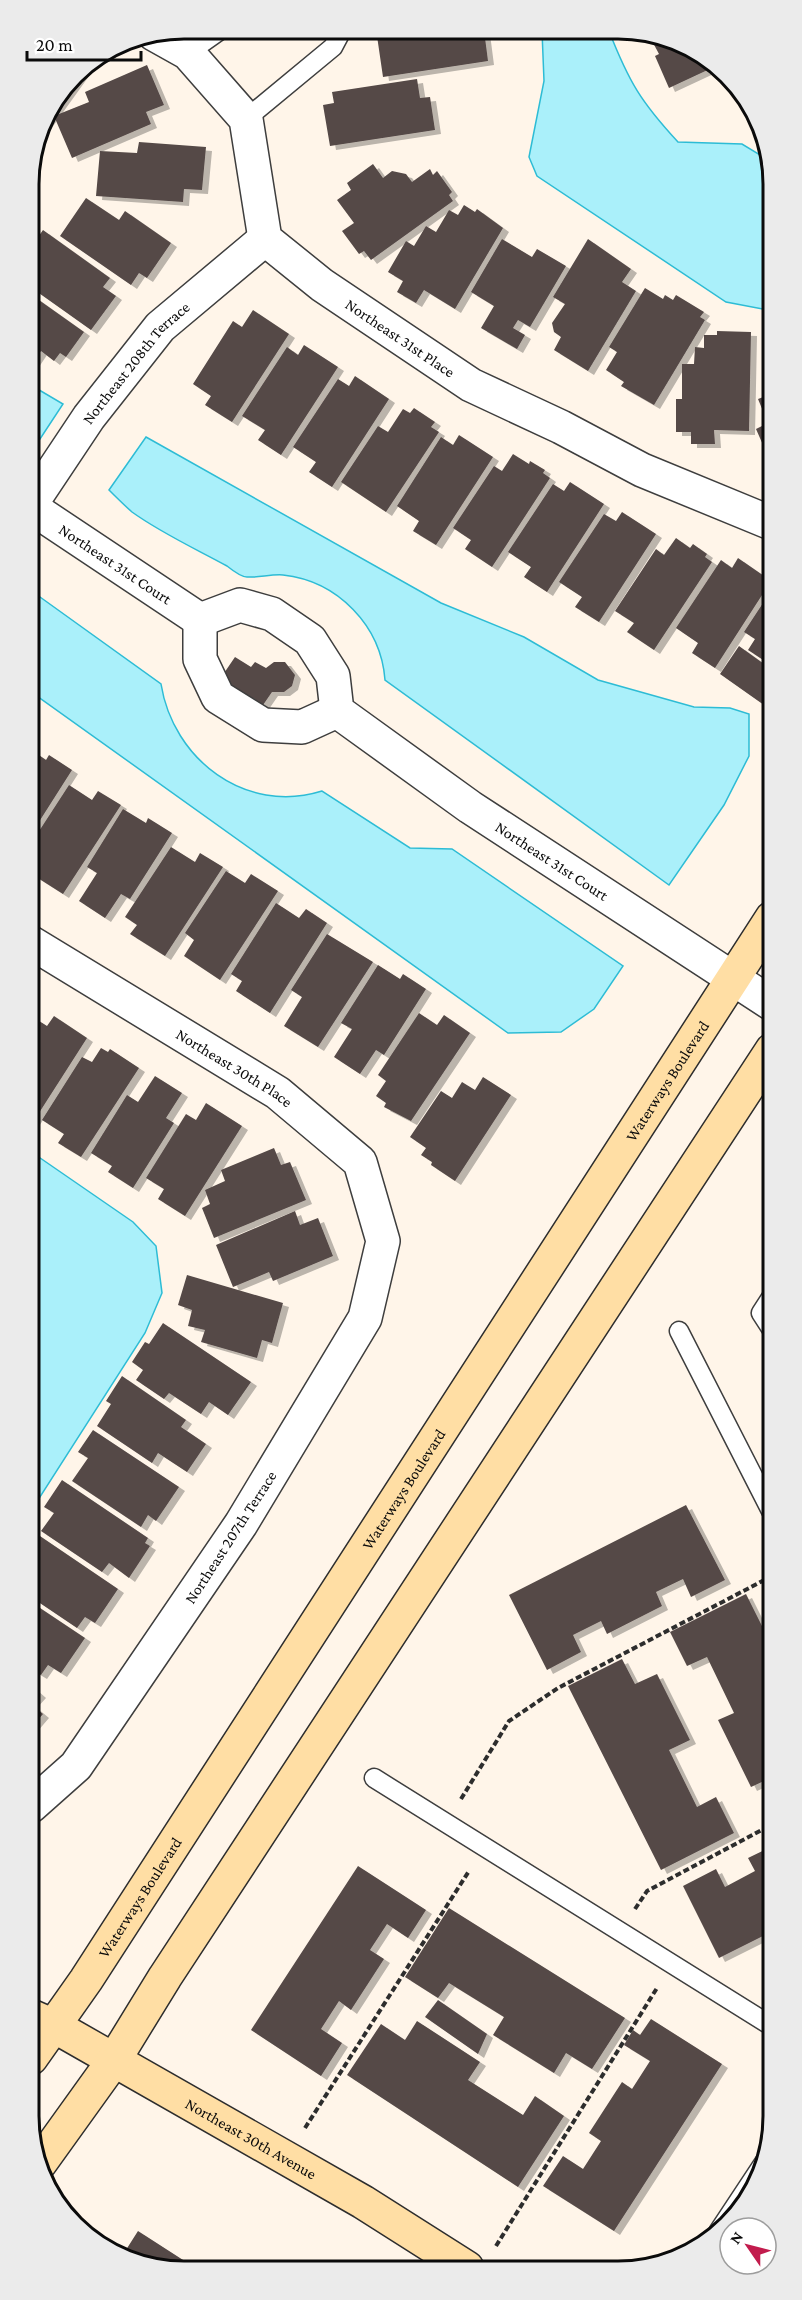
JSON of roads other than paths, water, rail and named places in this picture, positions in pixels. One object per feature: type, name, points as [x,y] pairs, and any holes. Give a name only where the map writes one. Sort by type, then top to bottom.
[{"type":"street","points":[[165,40],[188,53],[246,119],[265,239]]},
{"type":"street","name":"Northeast 208th Terrace","points":[[39,492],[89,417],[160,327],[265,239]]},
{"type":"street","name":"Northeast 31st Place","points":[[265,239],[322,285],[471,386],[561,428],[642,470],[763,519]]},
{"type":"street","name":"Northeast 31st Court","points":[[39,514],[200,620]]},
{"type":"street","points":[[240,605],[272,614],[310,640],[333,676],[338,711],[302,727],[263,725],[218,697],[200,659],[200,620],[240,605]]},
{"type":"street","name":"Northeast 31st Court","points":[[338,711],[470,807],[763,998]]},
{"type":"street","name":"Waterways Boulevard","points":[[39,2036],[44,2021],[763,930]]},
{"type":"street","name":"Northeast 30th Place","points":[[39,947],[278,1093],[360,1162],[383,1241]]},
{"type":"street","points":[[45,2156],[114,2060],[171,1967],[763,1064]]},
{"type":"street","name":"Northeast 207th Terrace","points":[[39,1799],[76,1766],[241,1524],[365,1318],[383,1241]]},
{"type":"street","name":"Northeast 30th Avenue","points":[[44,2021],[363,2202],[456,2261]]},
{"type":"lane","points":[[188,53],[208,39]]},
{"type":"lane","points":[[246,119],[333,47],[337,39]]},
{"type":"lane","points":[[679,1331],[763,1495]]},
{"type":"lane","points":[[374,1778],[763,2021]]},
{"type":"water","points":[[542,39],[612,39],[637,91],[678,142],[742,144],[760,155],[763,174],[763,309],[726,302],[537,176],[529,157],[544,81]]},
{"type":"water","points":[[39,390],[63,404],[39,439]]},
{"type":"water","points":[[146,437],[441,603],[524,637],[598,680],[694,707],[730,708],[749,714],[749,756],[724,805],[669,885],[385,680],[382,660],[375,642],[353,610],[338,597],[322,586],[303,579],[283,575],[242,576],[132,512],[109,490]]},
{"type":"water","points":[[39,598],[161,684],[168,711],[180,736],[197,757],[217,775],[240,787],[266,795],[293,796],[322,791],[410,848],[452,849],[623,966],[594,1009],[561,1032],[508,1033],[39,697]]},
{"type":"water","points":[[39,1157],[133,1222],[156,1246],[162,1293],[145,1333],[39,1499]]}]
